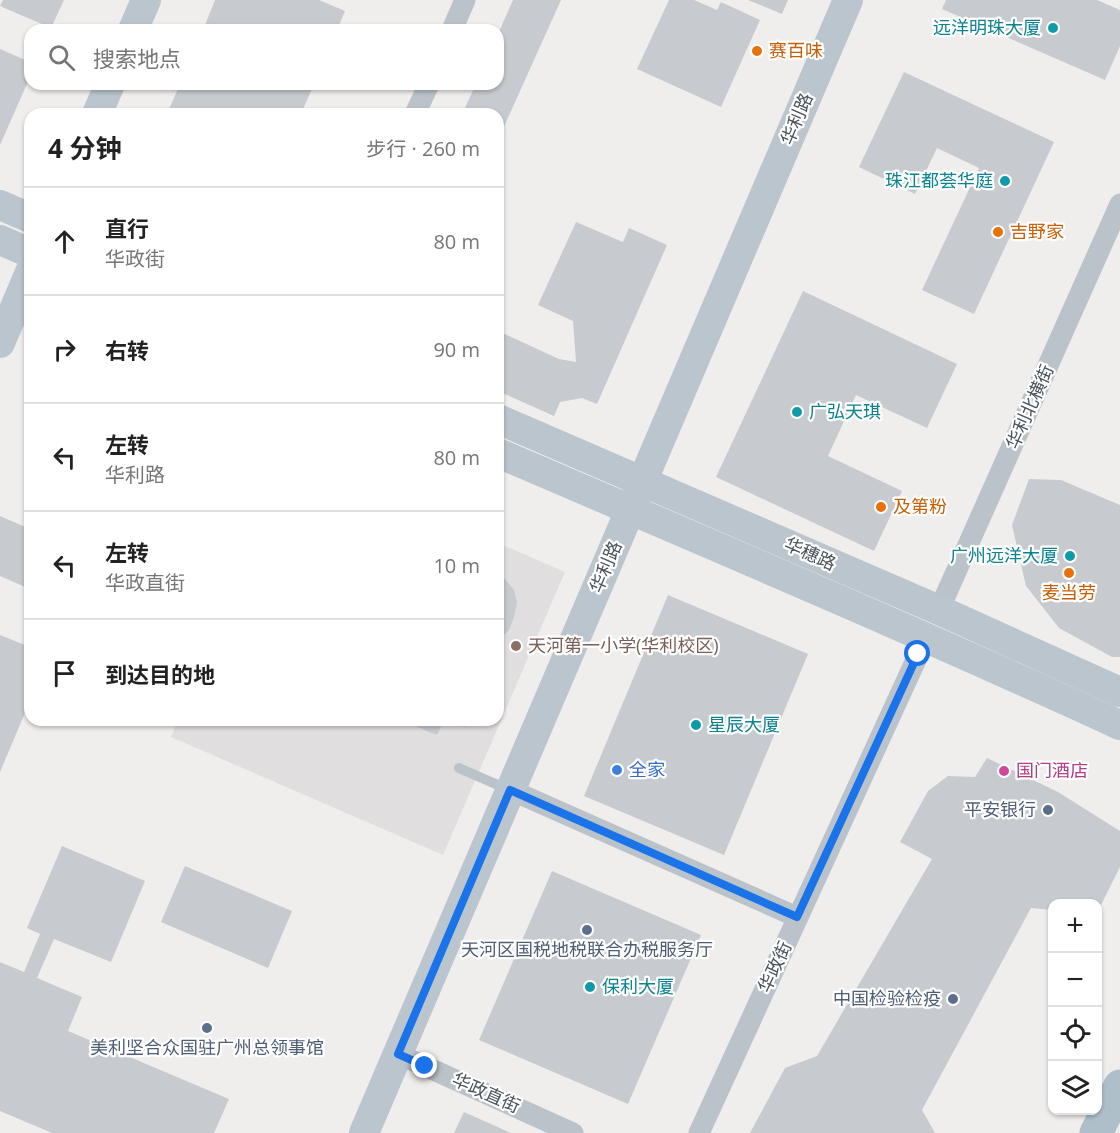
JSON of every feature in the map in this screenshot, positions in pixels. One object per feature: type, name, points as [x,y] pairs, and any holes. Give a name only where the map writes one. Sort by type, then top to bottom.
[{"type":"main road","points":[[1096,1133],[1120,1086]]},
{"type":"street","points":[[136,24],[146,0]]},
{"type":"street","points":[[455,24],[465,0]]},
{"type":"street","name":"华利路","points":[[364,1133],[848,0]]},
{"type":"street","points":[[100,108],[107,90]]},
{"type":"street","points":[[419,108],[426,90]]},
{"type":"street","name":"华利北横街","points":[[939,610],[1120,204]]},
{"type":"street","points":[[0,206],[24,216]]},
{"type":"street","points":[[0,240],[24,250]]},
{"type":"street","points":[[0,343],[24,286]]},
{"type":"street","name":"华穗路","points":[[504,422],[939,610],[1120,693]]},
{"type":"street","name":"华穗路","points":[[504,456],[926,638],[1120,725]]},
{"type":"street","name":"华政街","points":[[699,1133],[926,638]]},
{"type":"street","points":[[510,790],[797,917]]},
{"type":"street","name":"华政直街","points":[[398,1054],[573,1133]]},
{"type":"lane","points":[[459,768],[510,790]]},
{"type":"shaded area","name":"天河第一小学(华利校区)","points":[[504,546],[565,572],[504,714]]},
{"type":"shaded area","name":"天河第一小学(华利校区)","points":[[176,726],[499,726],[443,855],[171,737]]},
{"type":"building","points":[[3,0],[64,0],[53,24],[42,24],[0,6]]},
{"type":"building","points":[[215,0],[319,0],[345,11],[340,24],[205,24]]},
{"type":"building","points":[[513,0],[561,0],[504,127],[504,108],[465,108],[473,90],[504,90],[502,24]]},
{"type":"building","points":[[669,0],[694,0],[717,10],[721,2],[760,20],[721,107],[637,69]]},
{"type":"building","points":[[748,0],[788,0],[782,14]]},
{"type":"building","name":"远洋明珠大厦","points":[[946,0],[1097,0],[1120,10],[1120,46],[1105,80],[942,9]]},
{"type":"building","points":[[0,49],[24,59],[24,90],[0,145]]},
{"type":"building","name":"珠江都荟华庭","points":[[904,72],[1054,142],[974,314],[922,290],[979,168],[937,148],[915,194],[859,167]]},
{"type":"building","points":[[177,90],[311,90],[304,108],[170,108]]},
{"type":"building","points":[[576,222],[623,242],[629,228],[667,245],[597,404],[582,398],[560,402],[554,416],[504,394],[504,334],[559,359],[576,362],[573,321],[538,305]]},
{"type":"building","name":"广弘天琪","points":[[803,291],[957,364],[927,428],[856,395],[828,456],[902,491],[874,551],[716,477]]},
{"type":"building","name":"广州远洋大厦","points":[[1029,479],[1061,480],[1120,505],[1120,657],[1112,657],[1059,628],[1026,586],[1012,525]]},
{"type":"building","points":[[0,516],[24,526],[24,586],[0,576]]},
{"type":"building","points":[[504,579],[514,590],[517,602],[509,630],[504,635]]},
{"type":"building","name":"星辰大厦","points":[[668,595],[808,654],[724,855],[584,796]]},
{"type":"building","points":[[0,635],[24,645],[24,715],[0,772]]},
{"type":"building","points":[[415,726],[441,726],[437,735]]},
{"type":"building","points":[[987,758],[1058,792],[1120,831],[1120,867],[1102,903],[1102,899],[1048,899],[1048,910],[1031,908],[922,1110],[935,1133],[750,1133],[785,1068],[817,1056],[932,859],[900,842],[928,791],[948,776],[975,777]]},
{"type":"building","points":[[62,846],[145,881],[111,962],[54,939],[37,978],[82,997],[68,1031],[229,1099],[214,1133],[52,1133],[0,1111],[0,962],[24,972],[40,934],[27,928]]},
{"type":"building","points":[[185,866],[292,911],[268,968],[161,922]]},
{"type":"building","name":"保利大厦","points":[[552,871],[701,935],[628,1104],[479,1040]]},
{"type":"building","points":[[464,1112],[511,1133],[454,1133]]},
{"type":"place","name":"远洋明珠大厦","points":[[1053,28]]},
{"type":"place","name":"赛百味","points":[[757,51]]},
{"type":"place","name":"珠江都荟华庭","points":[[1005,181]]},
{"type":"place","name":"吉野家","points":[[998,232]]},
{"type":"place","name":"广弘天琪","points":[[797,412]]},
{"type":"place","name":"及第粉","points":[[881,507]]},
{"type":"place","name":"广州远洋大厦","points":[[1070,556]]},
{"type":"place","name":"麦当劳","points":[[1069,573]]},
{"type":"place","name":"天河第一小学(华利校区)","points":[[516,646]]},
{"type":"place","name":"星辰大厦","points":[[696,725]]},
{"type":"place","name":"全家","points":[[617,770]]},
{"type":"place","name":"国门酒店","points":[[1004,771]]},
{"type":"place","name":"平安银行","points":[[1048,810]]},
{"type":"place","name":"天河区国税地税联合办税服务厅","points":[[587,930]]},
{"type":"place","name":"保利大厦","points":[[590,987]]},
{"type":"place","name":"中国检验检疫","points":[[953,999]]},
{"type":"place","name":"美利坚合众国驻广州总领事馆","points":[[207,1028]]},
{"type":"route","points":[[425,1066],[398,1054],[510,790],[797,917],[918,654]]}]
